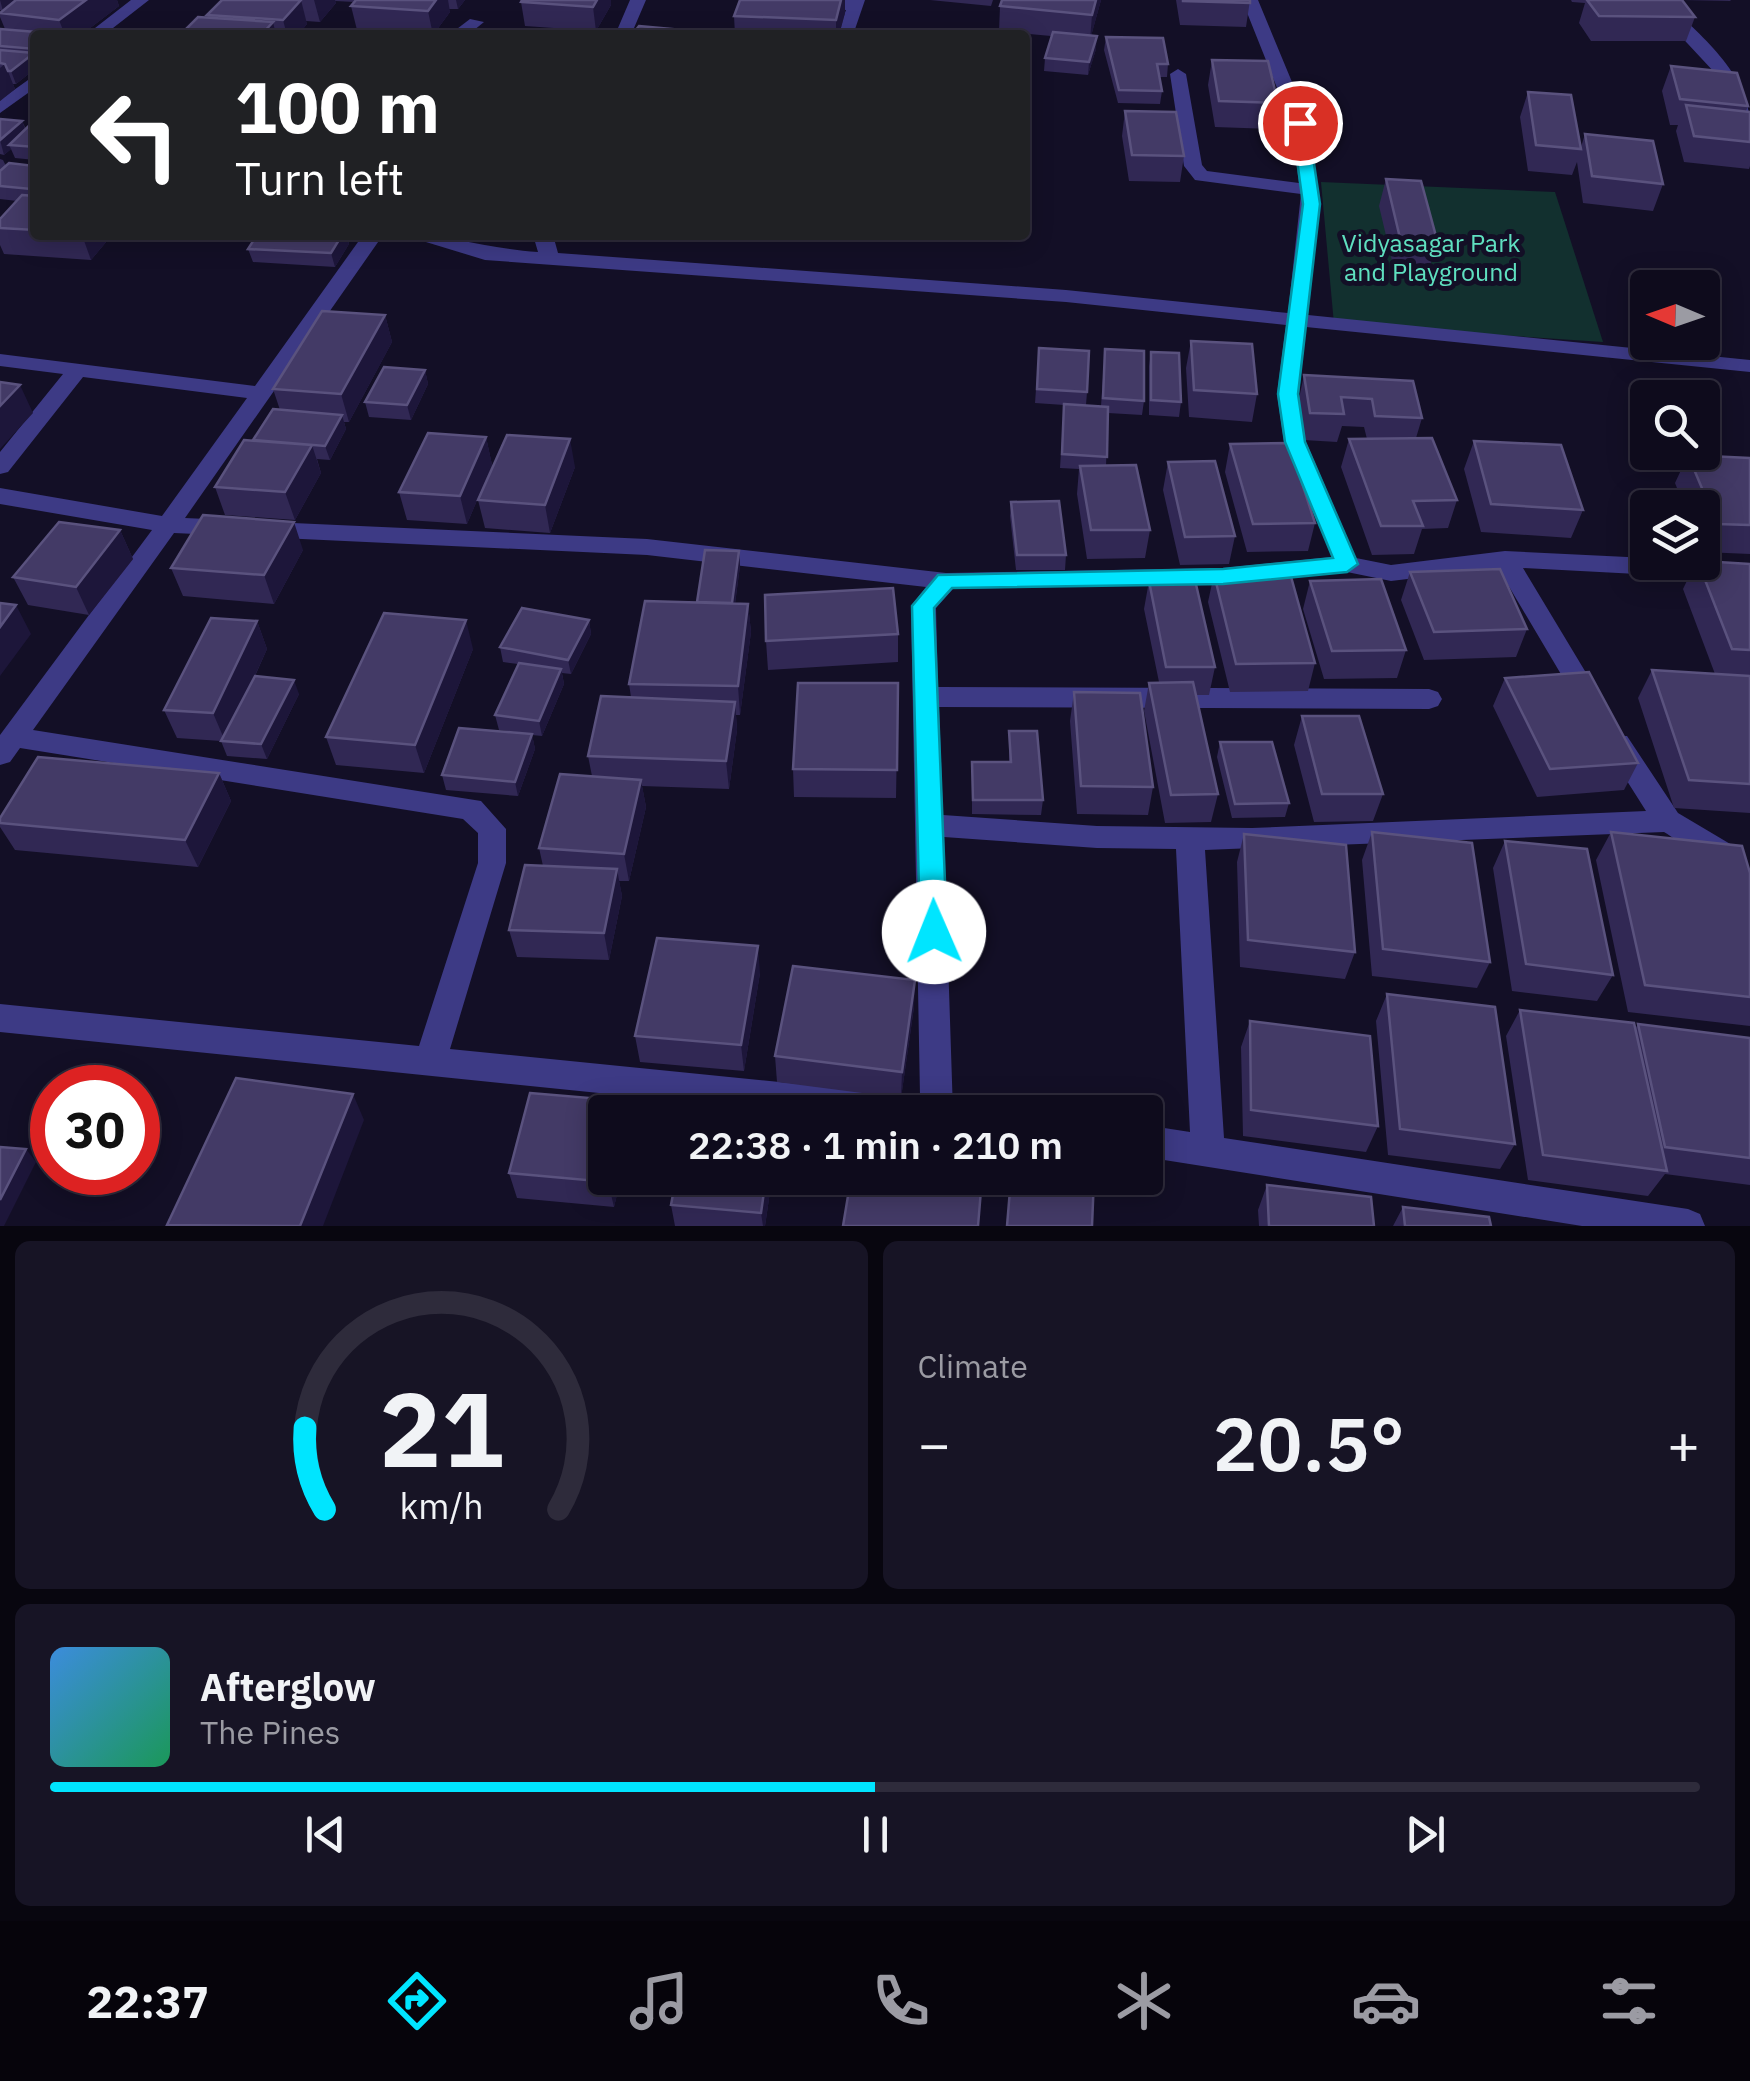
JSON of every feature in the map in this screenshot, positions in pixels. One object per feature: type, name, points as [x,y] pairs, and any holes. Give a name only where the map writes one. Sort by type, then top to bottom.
[{"type":"street","points":[[101,30],[142,0]]},
{"type":"street","points":[[626,30],[638,0]]},
{"type":"street","points":[[1250,0],[1300,123],[1309,190],[1288,394],[1295,442],[1347,564]]},
{"type":"street","points":[[1655,0],[1705,48],[1736,88],[1750,120]]},
{"type":"street","points":[[797,3],[856,3],[846,30]]},
{"type":"street","points":[[464,30],[476,22]]},
{"type":"street","points":[[1178,74],[1193,166],[1201,176],[1309,190]]},
{"type":"street","points":[[0,108],[30,84]]},
{"type":"street","points":[[369,240],[6,746],[470,809],[492,829],[492,862],[430,1062]]},
{"type":"street","points":[[432,240],[486,254],[1066,296],[1750,366]]},
{"type":"street","points":[[544,240],[550,260]]},
{"type":"street","points":[[0,360],[259,393]]},
{"type":"street","points":[[0,467],[78,370]]},
{"type":"street","points":[[0,496],[168,524],[647,547],[946,581],[1223,576],[1347,564],[1391,573],[1505,559],[1750,572]]},
{"type":"street","points":[[1505,559],[1668,821]]},
{"type":"street","points":[[937,1095],[923,606],[946,581]]},
{"type":"street","points":[[926,697],[1428,699]]},
{"type":"street","points":[[931,825],[1097,837],[1190,838],[1668,821],[1739,857],[1750,880]]},
{"type":"street","points":[[1190,838],[1208,1150]]},
{"type":"street","points":[[0,1018],[759,1095]]},
{"type":"street","points":[[1163,1144],[1688,1226]]},
{"type":"green space","name":"Vidyasagar Park and Playground","points":[[1321,182],[1555,192],[1603,342],[1334,324]]},
{"type":"building","points":[[16,0],[86,0],[59,20],[0,13]]},
{"type":"building","points":[[222,0],[301,0],[283,20],[207,15]]},
{"type":"building","points":[[356,0],[436,0],[428,11],[351,6]]},
{"type":"building","points":[[522,0],[597,0],[593,7]]},
{"type":"building","points":[[740,0],[841,0],[836,20],[734,16]]},
{"type":"building","points":[[1002,0],[1096,0],[1092,15],[1000,6]]},
{"type":"building","points":[[1250,0],[1250,3],[1183,1]]},
{"type":"building","points":[[1587,0],[1682,0],[1695,17],[1599,16]]},
{"type":"building","points":[[198,17],[273,22],[266,30],[185,30]]},
{"type":"building","points":[[639,26],[684,30],[636,30]]},
{"type":"building","points":[[0,29],[30,31],[30,49],[0,46]]},
{"type":"building","points":[[1053,32],[1097,36],[1089,62],[1045,58]]},
{"type":"building","points":[[1106,37],[1163,38],[1168,64],[1157,64],[1162,91],[1119,90]]},
{"type":"building","points":[[0,50],[30,53],[11,71],[0,63]]},
{"type":"building","points":[[1212,60],[1268,61],[1278,103],[1219,101]]},
{"type":"building","points":[[1671,66],[1737,73],[1748,106],[1680,99]]},
{"type":"building","points":[[1528,92],[1571,95],[1581,149],[1536,145]]},
{"type":"building","points":[[1686,105],[1750,112],[1750,142],[1694,136]]},
{"type":"building","points":[[1125,111],[1176,112],[1184,156],[1132,155]]},
{"type":"building","points":[[0,119],[22,121],[0,140]]},
{"type":"building","points":[[30,125],[30,147],[9,145]]},
{"type":"building","points":[[1585,134],[1653,141],[1663,184],[1592,176]]},
{"type":"building","points":[[9,163],[30,165],[30,189],[0,186],[0,171]]},
{"type":"building","points":[[1386,179],[1421,181],[1437,240],[1400,238]]},
{"type":"building","points":[[22,195],[30,196],[30,230],[0,228],[0,219]]},
{"type":"building","points":[[254,240],[339,240],[331,253],[248,249]]},
{"type":"building","points":[[322,311],[385,315],[341,394],[273,389]]},
{"type":"building","points":[[1191,341],[1252,344],[1257,394],[1194,390]]},
{"type":"building","points":[[1039,348],[1089,351],[1087,392],[1037,389]]},
{"type":"building","points":[[1105,349],[1144,351],[1144,401],[1103,398]]},
{"type":"building","points":[[1151,352],[1179,353],[1181,402],[1151,400]]},
{"type":"building","points":[[384,367],[425,370],[407,405],[365,402]]},
{"type":"building","points":[[1304,375],[1413,381],[1422,418],[1375,416],[1372,399],[1341,397],[1344,414],[1310,413]]},
{"type":"building","points":[[0,382],[20,385],[0,406]]},
{"type":"building","points":[[1064,404],[1108,407],[1107,457],[1062,454]]},
{"type":"building","points":[[273,409],[342,415],[325,446],[253,440]]},
{"type":"building","points":[[428,433],[486,437],[460,496],[399,492]]},
{"type":"building","points":[[507,435],[570,439],[545,505],[478,500]]},
{"type":"building","points":[[1432,438],[1457,500],[1413,501],[1423,526],[1381,526],[1349,439]]},
{"type":"building","points":[[244,440],[312,445],[285,492],[215,487]]},
{"type":"building","points":[[1474,441],[1561,445],[1583,510],[1491,504]]},
{"type":"building","points":[[1289,443],[1315,523],[1253,524],[1230,444]]},
{"type":"building","points":[[1720,457],[1750,458],[1750,525],[1720,524],[1720,490],[1703,490],[1694,470],[1720,470]]},
{"type":"building","points":[[1215,461],[1235,536],[1185,537],[1168,462]]},
{"type":"building","points":[[1136,465],[1150,530],[1091,530],[1080,466]]},
{"type":"building","points":[[1059,501],[1066,555],[1017,555],[1011,502]]},
{"type":"building","points":[[203,515],[294,522],[264,575],[171,568]]},
{"type":"building","points":[[59,522],[120,530],[76,587],[13,577]]},
{"type":"building","points":[[705,550],[739,551],[732,603],[697,602]]},
{"type":"building","points":[[1720,562],[1750,564],[1750,650],[1732,649],[1705,580],[1720,580]]},
{"type":"building","points":[[1500,569],[1527,629],[1434,632],[1410,572]]},
{"type":"building","points":[[1290,573],[1315,663],[1236,664],[1214,574]]},
{"type":"building","points":[[1381,579],[1406,650],[1332,651],[1310,581]]},
{"type":"building","points":[[1195,580],[1215,667],[1166,667],[1149,581]]},
{"type":"building","points":[[893,588],[898,634],[766,641],[765,595]]},
{"type":"building","points":[[645,601],[748,604],[738,686],[629,684]]},
{"type":"building","points":[[0,603],[16,605],[0,627]]},
{"type":"building","points":[[522,608],[589,620],[568,660],[500,647]]},
{"type":"building","points":[[384,613],[466,620],[415,745],[326,737]]},
{"type":"building","points":[[211,618],[257,621],[213,713],[164,710]]},
{"type":"building","points":[[519,663],[561,669],[539,721],[495,715]]},
{"type":"building","points":[[1652,670],[1750,676],[1750,784],[1689,780]]},
{"type":"building","points":[[1589,672],[1638,763],[1550,769],[1505,678]]},
{"type":"building","points":[[255,676],[294,680],[261,744],[221,741]]},
{"type":"building","points":[[1193,682],[1218,794],[1171,795],[1149,683]]},
{"type":"building","points":[[798,683],[898,683],[897,770],[793,769]]},
{"type":"building","points":[[1074,692],[1140,693],[1153,787],[1081,786]]},
{"type":"building","points":[[601,696],[735,702],[726,761],[588,756]]},
{"type":"building","points":[[1302,716],[1359,716],[1383,794],[1322,794]]},
{"type":"building","points":[[459,728],[532,734],[515,782],[442,775]]},
{"type":"building","points":[[1009,731],[1037,731],[1043,800],[973,800],[972,762],[1011,762]]},
{"type":"building","points":[[1220,742],[1272,742],[1289,803],[1235,804]]},
{"type":"building","points":[[38,757],[219,773],[185,840],[0,823]]},
{"type":"building","points":[[560,774],[641,780],[624,854],[539,848]]},
{"type":"building","points":[[1372,832],[1472,843],[1490,962],[1383,949]]},
{"type":"building","points":[[1611,832],[1742,846],[1750,873],[1750,997],[1645,985]]},
{"type":"building","points":[[1244,834],[1346,845],[1355,952],[1248,940]]},
{"type":"building","points":[[1505,841],[1587,849],[1613,975],[1526,964]]},
{"type":"building","points":[[525,865],[617,869],[604,933],[509,930]]},
{"type":"building","points":[[657,938],[758,946],[741,1045],[635,1036]]},
{"type":"building","points":[[793,966],[915,980],[902,1072],[775,1056]]},
{"type":"building","points":[[1387,994],[1495,1007],[1515,1144],[1400,1129]]},
{"type":"building","points":[[1520,1010],[1634,1023],[1667,1171],[1543,1155]]},
{"type":"building","points":[[1250,1021],[1370,1036],[1378,1126],[1251,1110]]},
{"type":"building","points":[[1638,1024],[1750,1038],[1750,1158],[1665,1147]]},
{"type":"building","points":[[236,1078],[353,1094],[300,1226],[167,1225]]},
{"type":"building","points":[[530,1093],[588,1098],[588,1180],[509,1173]]},
{"type":"building","points":[[0,1147],[26,1149],[0,1200]]},
{"type":"building","points":[[1267,1185],[1371,1197],[1374,1226],[1269,1226]]},
{"type":"building","points":[[673,1195],[764,1195],[761,1213],[671,1205]]},
{"type":"building","points":[[848,1195],[981,1195],[978,1226],[843,1226]]},
{"type":"building","points":[[1010,1195],[1093,1195],[1092,1226],[1007,1226]]},
{"type":"building","points":[[1403,1207],[1489,1217],[1491,1226],[1405,1226]]},
{"type":"route","points":[[934,932],[923,606],[946,581],[1223,576],[1347,564],[1295,442],[1288,394],[1311,204],[1300,123]]}]
